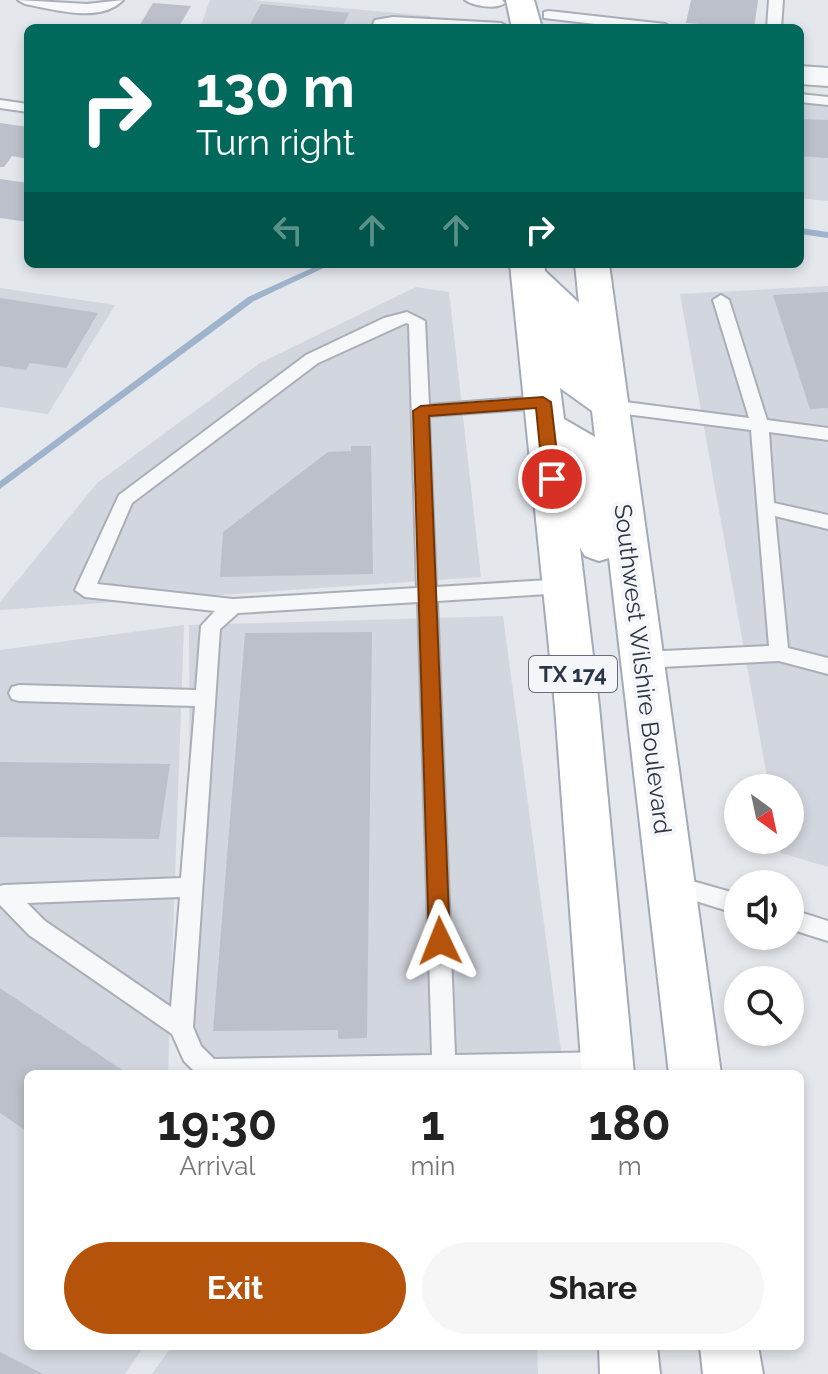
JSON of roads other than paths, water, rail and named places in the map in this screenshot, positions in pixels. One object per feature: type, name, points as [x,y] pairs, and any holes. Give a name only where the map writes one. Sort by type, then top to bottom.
[{"type":"main road","name":"Southwest Wilshire Boulevard","points":[[593,268],[694,1070]]},
{"type":"main road","points":[[528,269],[565,308],[574,381],[610,406]]},
{"type":"main road","name":"TX 174","points":[[528,269],[564,586],[608,1069]]},
{"type":"main road","points":[[544,414],[582,447],[602,561],[635,600]]},
{"type":"main road","points":[[628,1350],[630,1374]]},
{"type":"main road","points":[[730,1350],[733,1374]]},
{"type":"street","points":[[804,75],[828,77]]},
{"type":"lane","points":[[25,0],[90,9],[112,6],[116,0]]},
{"type":"lane","points":[[774,24],[776,0]]},
{"type":"lane","points":[[380,24],[516,13],[625,24]]},
{"type":"lane","points":[[804,98],[828,101]]},
{"type":"lane","points":[[0,104],[24,107]]},
{"type":"lane","points":[[721,300],[760,426],[779,653]]},
{"type":"lane","points":[[444,1067],[427,593],[421,411],[417,321],[407,317],[390,322],[312,359],[125,499],[85,590],[233,606],[427,593],[564,586]]},
{"type":"lane","points":[[610,406],[828,434]]},
{"type":"lane","points":[[421,411],[544,414]]},
{"type":"lane","points":[[765,507],[828,522]]},
{"type":"lane","points":[[233,606],[211,626],[181,1027],[192,1053],[209,1070],[444,1067],[608,1069]]},
{"type":"lane","points":[[642,660],[779,653],[828,666]]},
{"type":"lane","points":[[19,693],[205,698]]},
{"type":"lane","points":[[671,884],[724,900]]},
{"type":"lane","points":[[181,1027],[37,928],[4,894],[191,887]]},
{"type":"lane","points":[[804,923],[828,931]]},
{"type":"waterway","points":[[804,232],[828,235]]},
{"type":"waterway","points":[[0,486],[251,299],[319,268]]}]
